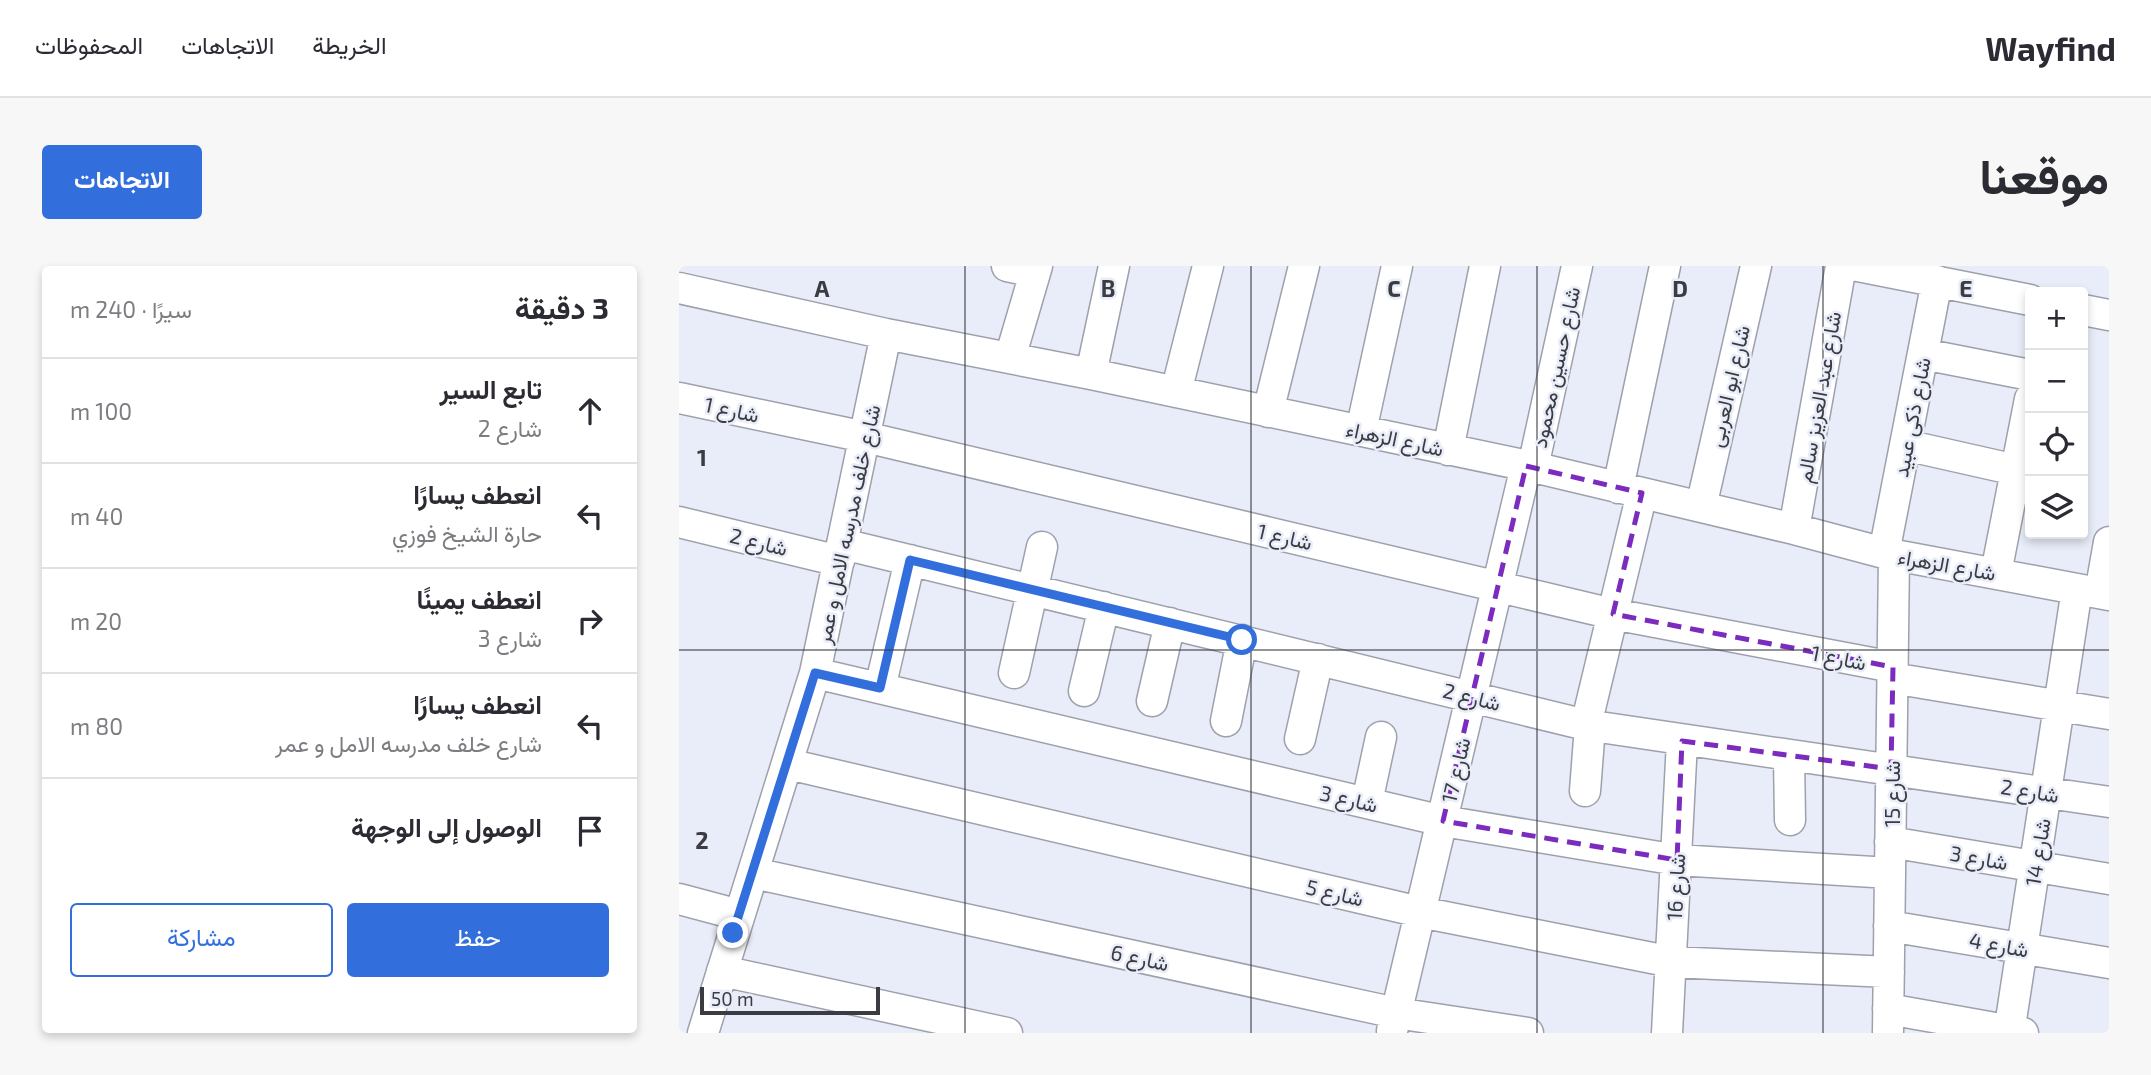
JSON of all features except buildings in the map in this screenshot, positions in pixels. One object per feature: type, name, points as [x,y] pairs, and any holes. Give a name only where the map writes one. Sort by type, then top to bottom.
[{"type":"street","points":[[1091,374],[1114,266]]},
{"type":"street","points":[[1176,392],[1207,266]]},
{"type":"street","points":[[1268,412],[1304,266]]},
{"type":"street","points":[[1361,431],[1397,266]]},
{"type":"street","points":[[1448,450],[1485,266]]},
{"type":"street","name":"شارع حسين محمود","points":[[1529,467],[1577,266]]},
{"type":"street","points":[[1585,791],[1588,726],[1613,614],[1665,266]]},
{"type":"street","name":"شارع ابو العربى","points":[[1701,507],[1756,266]]},
{"type":"street","name":"شارع عبد العزيز سالم","points":[[1794,529],[1841,266]]},
{"type":"street","points":[[1858,266],[2025,299]]},
{"type":"street","points":[[1010,358],[1026,268]]},
{"type":"street","name":"شارع ذكى عبيد","points":[[1889,554],[1905,444],[1937,281]]},
{"type":"street","name":"شارع الزهراء","points":[[679,288],[886,334],[1091,374],[1529,467],[1889,554],[2096,592]]},
{"type":"street","points":[[2088,311],[2109,315]]},
{"type":"street","name":"شارع خلف مدرسه الامل و عمر","points":[[703,1033],[815,673],[886,334]]},
{"type":"street","points":[[1923,354],[2025,374]]},
{"type":"street","name":"شارع 1","points":[[679,398],[865,437],[1613,614],[2109,714]]},
{"type":"street","points":[[1996,573],[2027,413]]},
{"type":"street","points":[[1905,444],[2016,470]]},
{"type":"street","name":"شارع 17","points":[[1394,1023],[1529,467]]},
{"type":"street","name":"شارع 2","points":[[679,522],[841,552],[910,560],[1588,726],[2109,802]]},
{"type":"street","name":"شارع 14","points":[[2014,1032],[2022,948],[2060,706],[2109,542]]},
{"type":"street","points":[[1014,673],[1042,547]]},
{"type":"street","name":"شارع 15","points":[[1888,1021],[1893,672],[1889,554]]},
{"type":"street","points":[[880,688],[910,560]]},
{"type":"street","points":[[1084,691],[1104,607]]},
{"type":"street","points":[[1152,701],[1170,623]]},
{"type":"street","points":[[1226,721],[1242,640]]},
{"type":"street","points":[[1300,739],[1318,659]]},
{"type":"street","name":"شارع 3","points":[[815,673],[1443,821],[1677,860],[1890,873]]},
{"type":"street","points":[[1367,802],[1381,737]]},
{"type":"street","name":"شارع 16","points":[[1667,1033],[1682,741]]},
{"type":"street","points":[[1789,757],[1790,820]]},
{"type":"street","name":"شارع 5","points":[[788,765],[1420,912],[1672,962],[1889,972]]},
{"type":"street","name":"شارع 3","points":[[1891,842],[2109,879]]},
{"type":"street","name":"شارع 6","points":[[753,873],[1394,1023],[1528,1033]]},
{"type":"street","points":[[679,899],[739,915]]},
{"type":"street","name":"شارع 4","points":[[1889,926],[2109,963]]},
{"type":"street","points":[[722,971],[1007,1033]]},
{"type":"street","points":[[1888,1021],[2014,1032]]},
{"type":"highlighted area","points":[[1526,466],[1642,493],[1613,614],[1893,667],[1891,769],[1682,741],[1677,860],[1443,821]]},
{"type":"route","points":[[733,933],[815,673],[880,688],[910,560],[1242,640]]}]
